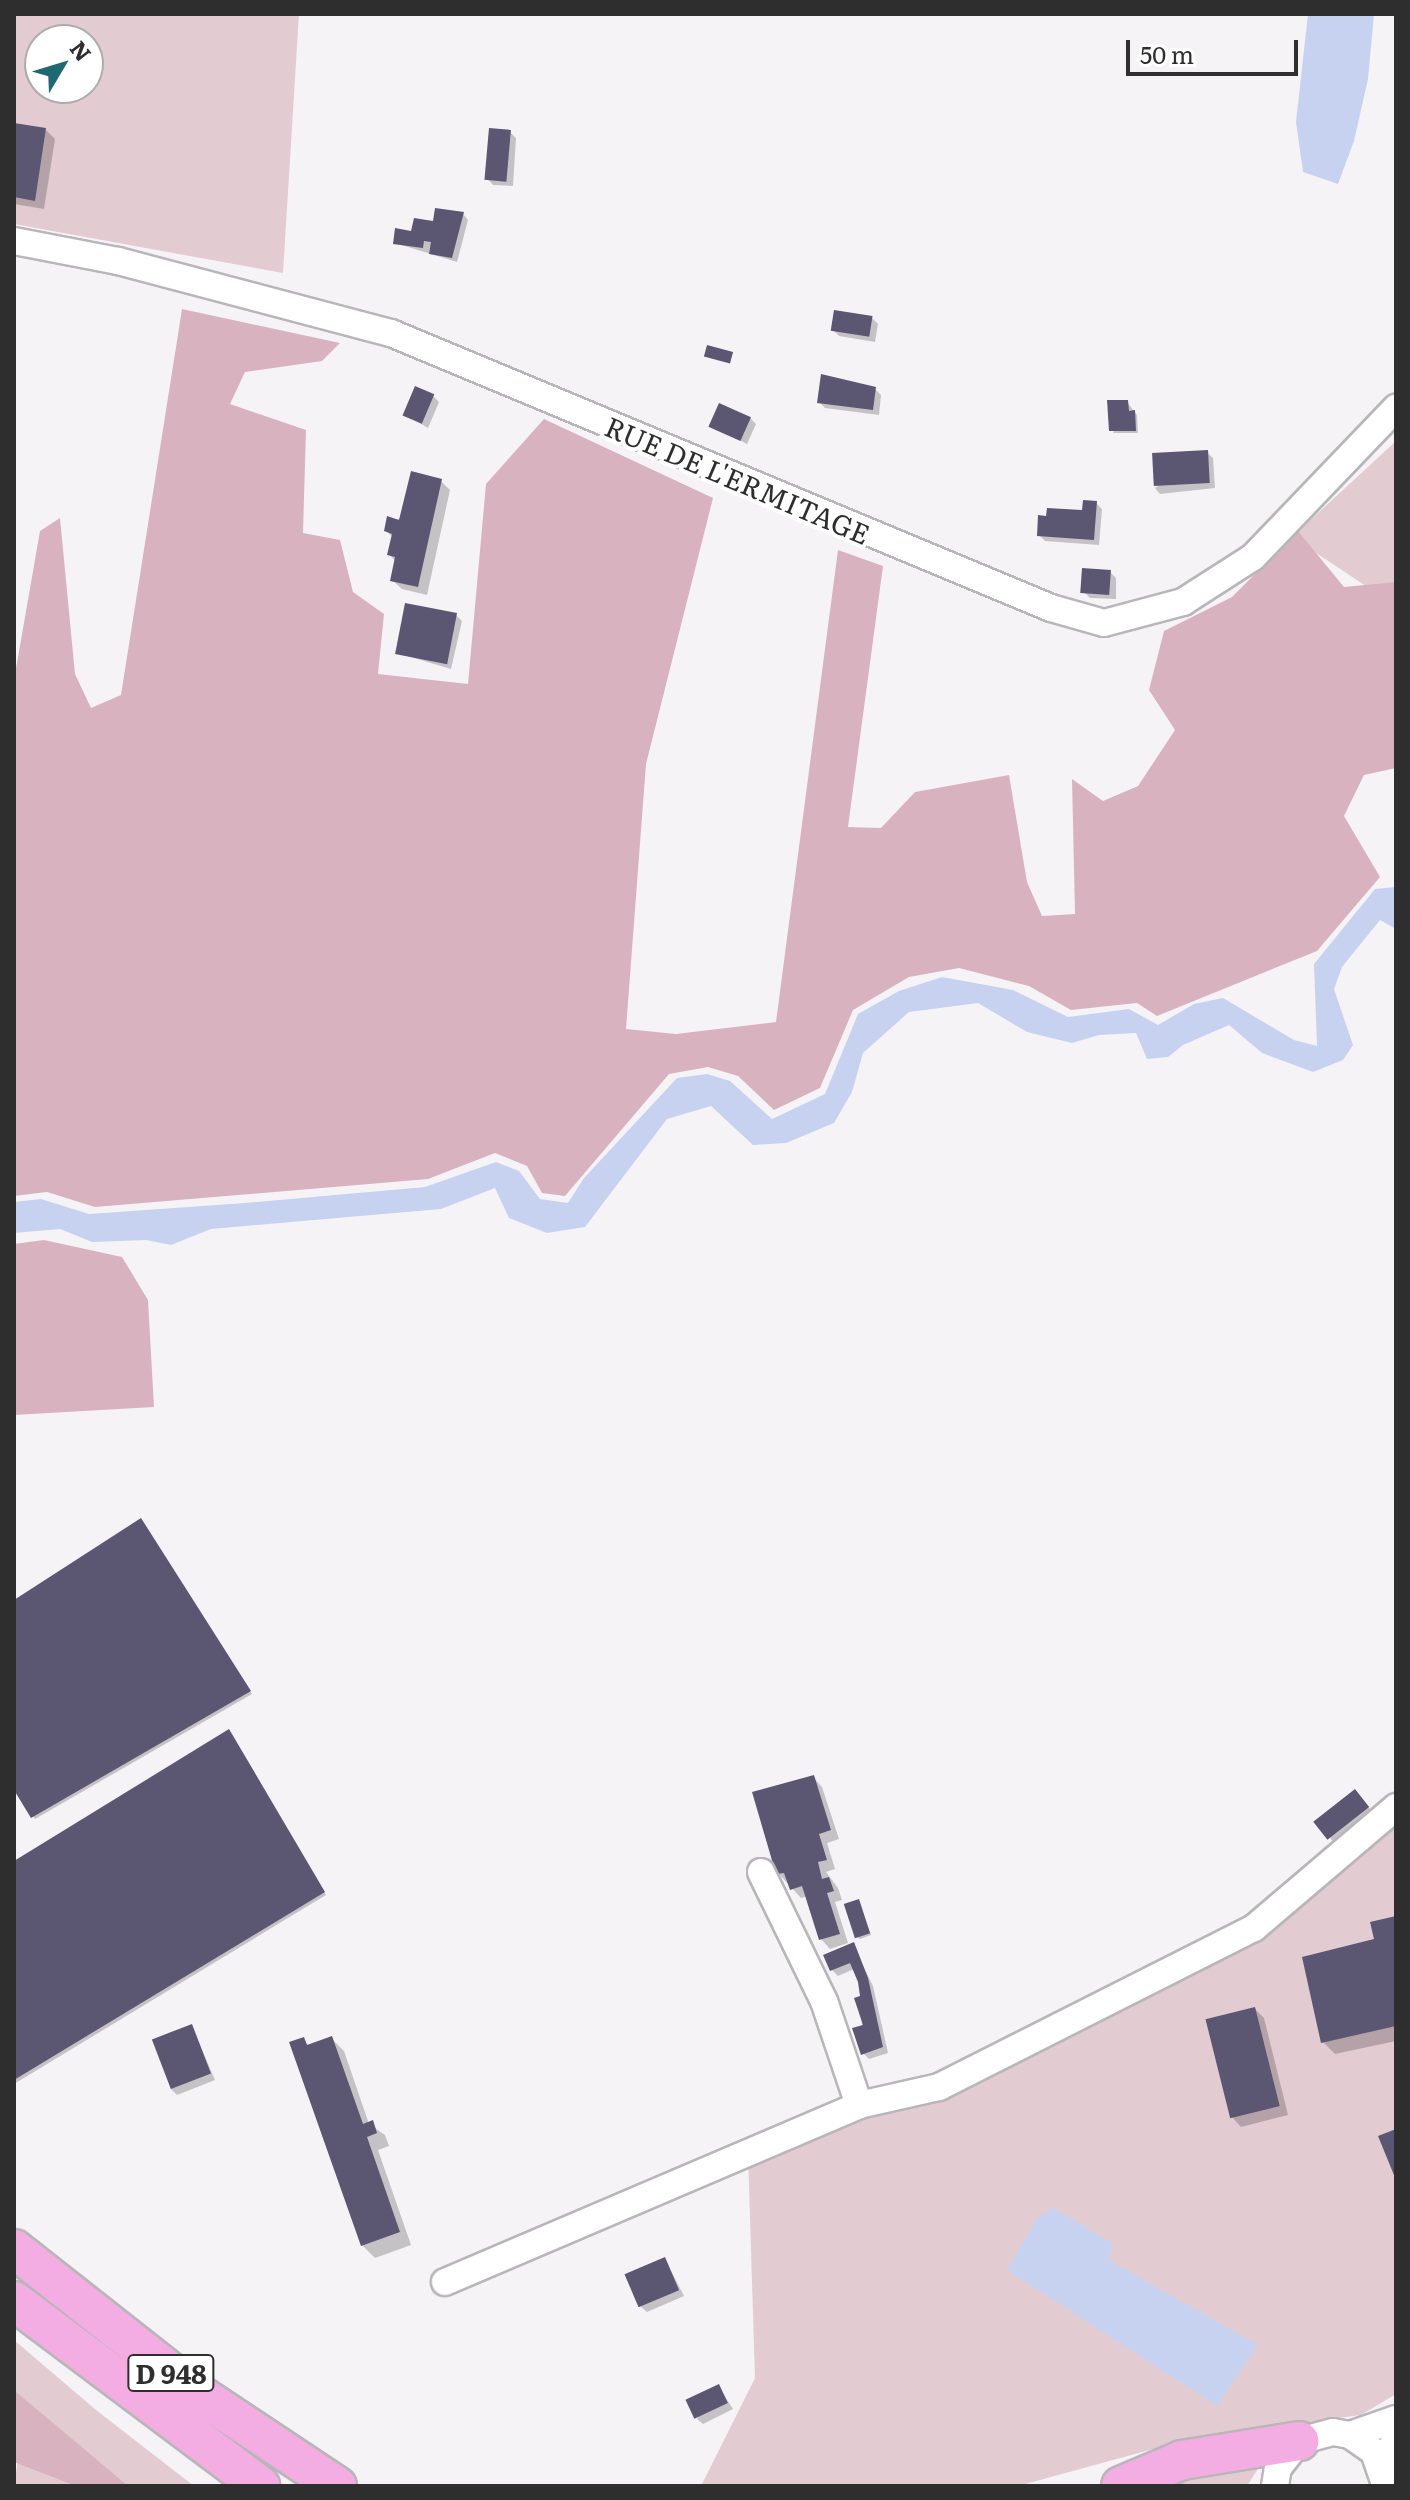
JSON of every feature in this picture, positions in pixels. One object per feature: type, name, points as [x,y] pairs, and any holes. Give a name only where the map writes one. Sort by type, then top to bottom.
[{"type":"highway","name":"D 948","points":[[14,2249],[197,2393],[337,2486]]},
{"type":"highway","name":"D 948","points":[[14,2301],[133,2395],[260,2486]]},
{"type":"highway","points":[[133,2395],[234,2486]]},
{"type":"highway","points":[[1121,2486],[1182,2460],[1299,2441]]},
{"type":"street","name":"RUE DE L'ERMITAGE","points":[[14,241],[118,261],[391,333],[1051,608],[1104,623],[1183,602],[1253,557],[1396,408]]},
{"type":"street","points":[[445,2282],[859,2105],[939,2087],[1254,1928],[1396,1807]]},
{"type":"street","points":[[761,1872],[824,2001],[859,2105]]},
{"type":"street","points":[[1274,2486],[1282,2461],[1299,2441],[1333,2432],[1350,2435],[1396,2419]]},
{"type":"street","points":[[1350,2435],[1384,2475]]},
{"type":"street","points":[[1384,2475],[1396,2439]]},
{"type":"shaded area","points":[[14,14],[299,14],[283,273],[14,224]]},
{"type":"shaded area","points":[[182,309],[340,343],[322,361],[245,372],[230,404],[306,430],[303,533],[340,540],[353,592],[384,614],[378,674],[468,684],[486,484],[544,419],[713,498],[646,764],[626,1029],[676,1034],[776,1022],[838,550],[883,566],[848,827],[881,828],[915,792],[1009,775],[1027,882],[1042,916],[1075,914],[1072,779],[1103,801],[1138,786],[1175,730],[1149,690],[1164,631],[1232,597],[1298,531],[1344,587],[1396,582],[1396,768],[1364,775],[1344,816],[1380,877],[1317,951],[1157,1016],[1137,1003],[1071,1010],[1029,986],[959,968],[909,977],[853,1010],[820,1088],[774,1110],[738,1076],[708,1067],[669,1074],[565,1196],[542,1193],[527,1166],[495,1153],[428,1179],[95,1207],[47,1192],[14,1196],[14,680],[40,531],[60,518],[75,674],[91,708],[121,695]]},
{"type":"shaded area","points":[[1396,441],[1396,606],[1292,537]]},
{"type":"shaded area","points":[[44,1240],[122,1257],[148,1300],[154,1407],[14,1415],[14,1244]]},
{"type":"shaded area","points":[[1396,1819],[1396,2394],[1361,2415],[1197,2437],[1018,2486],[701,2486],[755,2378],[748,2153],[1205,1966]]},
{"type":"shaded area","points":[[14,2340],[96,2410],[194,2486],[126,2486],[14,2390]]},
{"type":"shaded area","points":[[14,2390],[128,2486],[76,2486],[14,2462]]},
{"type":"shaded area","points":[[1266,2456],[1247,2486],[1153,2486]]},
{"type":"shaded area","points":[[18,2460],[76,2485],[76,2486],[14,2486]]},
{"type":"water","points":[[1308,14],[1374,14],[1368,79],[1354,141],[1338,184],[1303,172],[1296,122]]},
{"type":"water","points":[[1396,887],[1396,929],[1380,920],[1342,967],[1334,989],[1353,1045],[1343,1060],[1313,1072],[1262,1053],[1229,1025],[1183,1045],[1168,1057],[1147,1059],[1136,1033],[1099,1035],[1072,1043],[1027,1032],[978,1003],[909,1012],[863,1053],[852,1092],[834,1123],[786,1143],[753,1145],[711,1106],[667,1119],[585,1227],[547,1233],[509,1218],[495,1188],[441,1209],[211,1229],[171,1245],[146,1240],[92,1242],[60,1229],[14,1233],[14,1202],[41,1199],[89,1214],[245,1203],[425,1187],[496,1162],[519,1171],[540,1199],[568,1203],[584,1178],[677,1078],[707,1074],[730,1081],[772,1119],[825,1094],[858,1014],[899,991],[942,977],[1013,990],[1068,1017],[1129,1009],[1158,1025],[1194,1004],[1223,998],[1294,1040],[1317,1046],[1314,964],[1375,889]]},
{"type":"water","points":[[1053,2208],[1112,2243],[1109,2260],[1258,2345],[1217,2406],[1007,2270],[1037,2218]]},
{"type":"building","points":[[14,123],[46,128],[35,201],[14,197]]},
{"type":"building","points":[[489,128],[511,130],[506,182],[484,180]]},
{"type":"building","points":[[435,208],[464,212],[452,258],[429,254],[431,242],[424,241],[423,248],[393,244],[395,228],[411,231],[414,218],[433,221]]},
{"type":"building","points":[[834,310],[873,316],[869,337],[831,331]]},
{"type":"building","points":[[707,345],[733,352],[730,364],[704,357]]},
{"type":"building","points":[[821,374],[876,387],[873,410],[817,403]]},
{"type":"building","points":[[415,386],[434,394],[422,424],[402,415]]},
{"type":"building","points":[[1107,400],[1128,400],[1129,411],[1135,410],[1136,431],[1109,431]]},
{"type":"building","points":[[719,403],[751,417],[740,441],[708,427]]},
{"type":"building","points":[[1208,450],[1210,483],[1154,486],[1152,453]]},
{"type":"building","points":[[411,471],[442,479],[418,587],[390,581],[395,557],[387,555],[392,534],[384,531],[387,516],[399,520]]},
{"type":"building","points":[[1083,500],[1097,501],[1094,540],[1037,536],[1038,515],[1046,516],[1047,508],[1082,510]]},
{"type":"building","points":[[1082,568],[1111,570],[1109,595],[1080,593]]},
{"type":"building","points":[[405,603],[457,613],[447,664],[395,654]]},
{"type":"building","points":[[141,1518],[251,1691],[31,1818],[14,1790],[14,1600]]},
{"type":"building","points":[[229,1729],[325,1892],[14,2080],[14,1861]]},
{"type":"building","points":[[814,1775],[831,1830],[819,1834],[827,1860],[818,1862],[822,1879],[829,1877],[834,1891],[827,1893],[840,1934],[819,1940],[802,1886],[790,1890],[784,1873],[776,1874],[752,1792]]},
{"type":"building","points":[[1355,1789],[1369,1807],[1327,1840],[1313,1822]]},
{"type":"building","points":[[859,1899],[870,1933],[855,1938],[844,1904]]},
{"type":"building","points":[[1396,1916],[1396,2026],[1321,2043],[1302,1957],[1374,1939],[1370,1922]]},
{"type":"building","points":[[854,1942],[868,1978],[883,2047],[861,2055],[852,2028],[863,2025],[854,1998],[860,1996],[858,1982],[850,1963],[830,1971],[823,1955]]},
{"type":"building","points":[[1255,2007],[1280,2106],[1230,2118],[1206,2019]]},
{"type":"building","points":[[192,2024],[211,2073],[171,2089],[152,2039]]},
{"type":"building","points":[[332,2036],[363,2124],[373,2120],[377,2133],[367,2137],[400,2232],[361,2246],[289,2042],[304,2037],[307,2045]]},
{"type":"building","points":[[1396,2129],[1396,2180],[1378,2136]]},
{"type":"building","points":[[665,2257],[679,2290],[639,2307],[624,2274]]},
{"type":"building","points":[[719,2384],[728,2403],[694,2419],[685,2400]]}]
